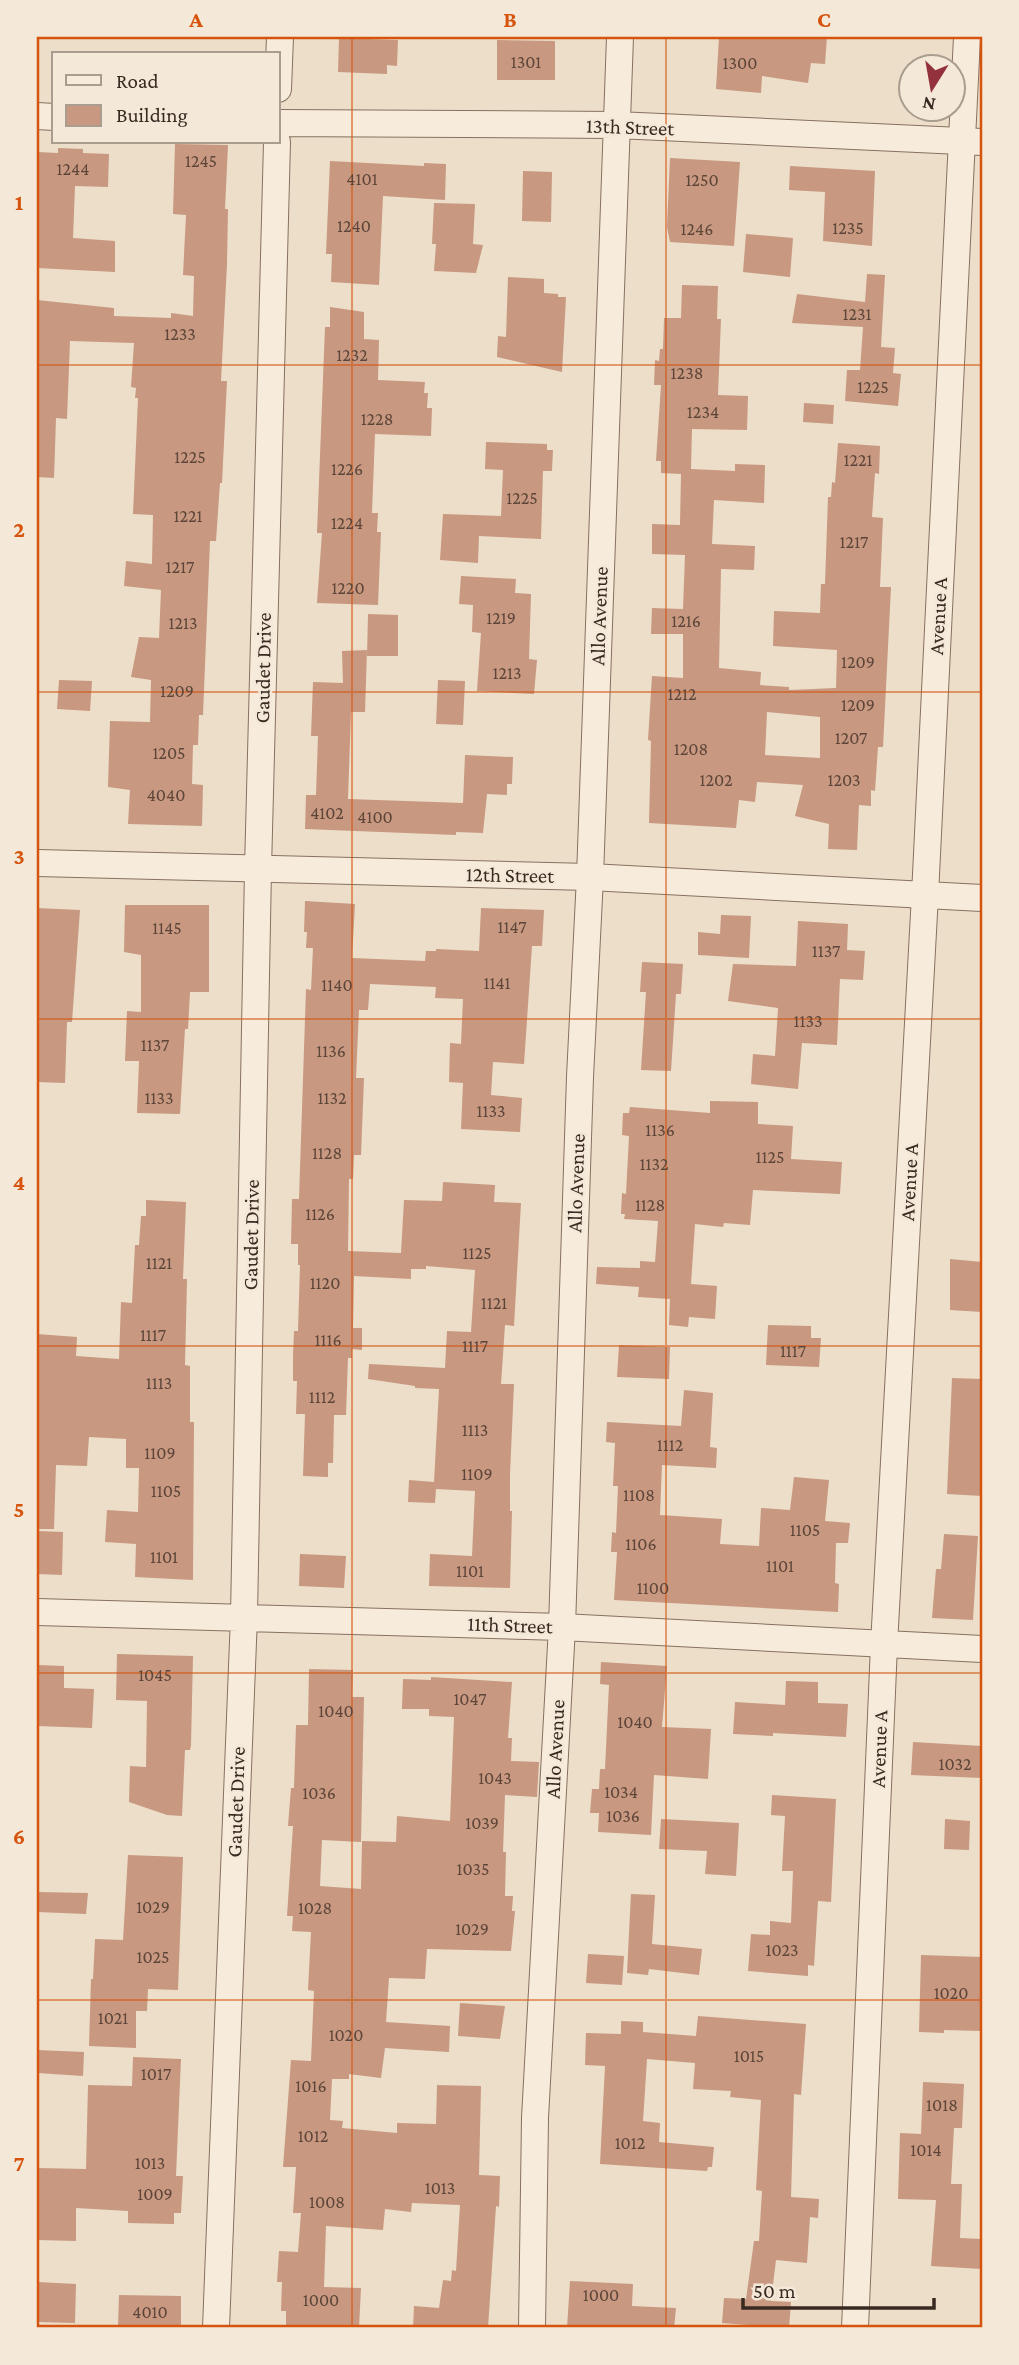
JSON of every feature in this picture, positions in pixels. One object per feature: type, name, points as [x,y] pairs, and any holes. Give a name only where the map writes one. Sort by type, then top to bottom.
[{"type":"street","name":"Allo Avenue","points":[[532,2328],[535,2118],[562,1627],[620,37]]},
{"type":"street","name":"Avenue A","points":[[855,2328],[884,1645],[925,895],[972,141],[967,37]]},
{"type":"street","name":"13th Street","points":[[280,124],[617,125],[972,141]]},
{"type":"street","name":"Gaudet Drive","points":[[216,2328],[244,1616],[258,869],[277,144]]},
{"type":"street","name":"12th Street","points":[[37,863],[590,877],[982,898]]},
{"type":"street","name":"11th Street","points":[[37,1612],[562,1627],[982,1649]]},
{"type":"building","points":[[719,37],[827,37],[825,64],[811,63],[808,83],[762,76],[761,93],[716,89]]},
{"type":"building","points":[[339,38],[398,40],[397,66],[387,65],[387,74],[338,72]]},
{"type":"building","points":[[497,40],[555,41],[555,80],[497,80]]},
{"type":"building","points":[[175,144],[228,145],[225,209],[228,209],[227,264],[221,381],[227,381],[222,483],[216,541],[210,541],[203,715],[199,715],[198,745],[193,745],[192,784],[203,785],[202,826],[128,824],[130,790],[108,787],[110,721],[150,722],[151,680],[131,677],[139,637],[159,638],[161,590],[124,586],[126,561],[152,564],[153,515],[133,514],[138,398],[135,398],[136,388],[131,387],[134,343],[70,341],[67,419],[56,418],[54,478],[37,477],[37,300],[114,308],[114,316],[171,318],[171,313],[193,316],[194,276],[183,275],[186,215],[173,214]]},
{"type":"building","points":[[58,148],[109,154],[108,187],[75,186],[73,238],[115,241],[115,272],[37,268],[37,152],[58,153]]},
{"type":"building","points":[[670,158],[740,162],[734,246],[670,242],[667,227]]},
{"type":"building","points":[[330,161],[424,166],[424,163],[446,164],[445,200],[383,196],[379,285],[331,282],[332,254],[326,254]]},
{"type":"building","points":[[790,166],[875,171],[872,246],[823,241],[825,192],[789,190]]},
{"type":"building","points":[[523,171],[552,172],[551,222],[522,221]]},
{"type":"building","points":[[434,203],[475,204],[473,244],[483,245],[476,273],[434,271]]},
{"type":"building","points":[[746,234],[793,238],[790,277],[743,272]]},
{"type":"building","points":[[867,274],[885,275],[881,347],[895,348],[893,373],[901,374],[898,406],[845,401],[847,370],[860,370],[863,327],[792,323],[797,294],[865,302]]},
{"type":"building","points":[[508,277],[544,279],[544,293],[566,297],[562,372],[497,357],[498,336],[506,337]]},
{"type":"building","points":[[682,285],[718,286],[717,319],[721,319],[718,395],[748,396],[747,430],[692,429],[691,469],[735,471],[735,464],[765,465],[764,503],[714,500],[712,544],[755,546],[754,570],[721,569],[719,668],[761,672],[760,685],[789,687],[789,690],[836,688],[837,650],[773,646],[774,611],[820,613],[821,584],[825,584],[828,497],[831,497],[832,482],[835,483],[838,443],[880,446],[879,474],[875,473],[872,517],[883,518],[880,587],[891,587],[883,747],[878,747],[875,791],[871,790],[871,806],[859,805],[857,850],[828,849],[829,824],[795,816],[803,785],[757,782],[755,802],[739,800],[736,828],[649,823],[651,741],[648,740],[652,676],[683,678],[683,634],[651,634],[652,608],[683,609],[685,555],[652,554],[652,524],[680,525],[681,474],[661,473],[661,461],[656,461],[661,385],[654,385],[655,360],[659,361],[660,349],[663,349],[664,318],[681,318]],"holes":[[[767,712],[820,717],[820,758],[765,755]]]},
{"type":"building","points":[[330,307],[364,312],[364,339],[379,340],[378,380],[425,382],[424,393],[428,393],[427,408],[432,408],[431,436],[375,434],[372,513],[378,513],[377,532],[381,532],[378,605],[317,603],[322,533],[317,533],[325,327],[330,327]]},
{"type":"building","points":[[804,403],[834,405],[833,424],[803,422]]},
{"type":"building","points":[[486,442],[547,444],[547,450],[553,450],[552,471],[543,471],[541,539],[479,536],[478,563],[440,560],[443,514],[501,516],[503,470],[485,469]]},
{"type":"building","points":[[461,576],[516,579],[515,593],[531,594],[529,659],[537,660],[534,694],[477,691],[481,633],[472,632],[473,605],[459,604]]},
{"type":"building","points":[[368,614],[398,615],[398,656],[367,656]]},
{"type":"building","points":[[367,650],[365,712],[351,712],[348,799],[463,803],[465,755],[513,757],[512,784],[507,784],[507,795],[487,794],[483,833],[456,832],[456,835],[305,829],[306,795],[316,795],[318,736],[311,736],[313,682],[343,683],[342,651]]},
{"type":"building","points":[[59,680],[92,681],[90,711],[57,709]]},
{"type":"building","points":[[438,680],[465,681],[463,725],[436,724]]},
{"type":"building","points":[[305,901],[355,904],[352,958],[425,961],[426,951],[436,949],[479,951],[481,908],[544,910],[542,946],[532,946],[524,1064],[493,1062],[491,1095],[522,1098],[520,1132],[461,1129],[463,1083],[449,1082],[450,1043],[461,1044],[463,999],[435,998],[436,987],[370,984],[368,1010],[359,1010],[356,1078],[364,1078],[361,1155],[354,1155],[353,1179],[349,1179],[348,1251],[401,1253],[404,1200],[442,1201],[443,1182],[495,1185],[494,1202],[521,1203],[514,1326],[505,1325],[501,1384],[514,1384],[510,1474],[510,1588],[429,1586],[430,1554],[472,1556],[475,1491],[436,1489],[435,1503],[408,1502],[409,1480],[434,1482],[439,1389],[415,1388],[368,1379],[369,1364],[445,1368],[447,1331],[471,1332],[475,1270],[426,1266],[426,1269],[411,1269],[411,1279],[354,1276],[353,1328],[362,1328],[362,1350],[352,1349],[352,1358],[348,1358],[346,1415],[334,1415],[333,1463],[328,1463],[328,1477],[303,1476],[305,1414],[296,1414],[297,1381],[293,1381],[300,1265],[298,1244],[291,1244],[292,1199],[299,1199],[306,989],[311,990],[313,948],[306,948]]},
{"type":"building","points":[[125,905],[209,905],[209,992],[190,992],[180,1114],[137,1113],[139,1061],[125,1061],[127,1011],[141,1012],[141,955],[124,952]]},
{"type":"building","points":[[37,908],[80,910],[72,1022],[67,1022],[65,1083],[37,1082]]},
{"type":"building","points":[[721,915],[751,916],[749,958],[698,955],[698,932],[720,934]]},
{"type":"building","points":[[798,921],[848,924],[847,950],[865,951],[863,980],[840,979],[837,1045],[802,1043],[798,1089],[751,1084],[753,1054],[775,1056],[778,1008],[728,1001],[733,964],[796,966]]},
{"type":"building","points":[[642,962],[683,964],[681,994],[676,994],[671,1071],[641,1070],[646,992],[640,992]]},
{"type":"building","points":[[710,1101],[758,1102],[758,1124],[793,1126],[791,1159],[842,1162],[840,1194],[753,1190],[750,1225],[724,1223],[723,1227],[695,1224],[691,1284],[717,1286],[715,1319],[689,1317],[688,1327],[669,1325],[670,1299],[638,1297],[639,1287],[596,1284],[597,1267],[640,1268],[640,1261],[655,1262],[658,1221],[624,1219],[625,1214],[621,1214],[622,1193],[626,1194],[629,1136],[622,1135],[623,1113],[629,1113],[630,1107],[710,1113]]},
{"type":"building","points":[[146,1200],[186,1202],[183,1279],[187,1279],[185,1365],[190,1366],[190,1422],[194,1422],[193,1580],[135,1577],[136,1544],[105,1542],[107,1510],[138,1512],[139,1468],[126,1468],[126,1439],[89,1437],[87,1466],[56,1465],[54,1529],[37,1529],[37,1334],[77,1337],[76,1356],[119,1359],[121,1302],[132,1303],[135,1245],[139,1245],[141,1216],[146,1216]]},
{"type":"building","points":[[950,1259],[982,1262],[982,1312],[950,1310]]},
{"type":"building","points":[[768,1325],[811,1326],[811,1338],[821,1338],[819,1367],[766,1365]]},
{"type":"building","points":[[619,1345],[670,1347],[669,1379],[617,1377]]},
{"type":"building","points":[[952,1378],[982,1379],[982,1496],[947,1494]]},
{"type":"building","points":[[684,1390],[713,1393],[710,1447],[717,1448],[716,1468],[662,1465],[660,1515],[722,1519],[720,1544],[759,1546],[761,1508],[790,1510],[794,1477],[829,1480],[825,1521],[850,1523],[848,1543],[836,1543],[835,1583],[839,1584],[838,1612],[614,1600],[617,1552],[611,1552],[612,1532],[616,1533],[618,1486],[613,1486],[615,1443],[606,1442],[607,1422],[681,1426]]},
{"type":"building","points":[[37,1531],[63,1532],[62,1575],[37,1574]]},
{"type":"building","points":[[944,1534],[978,1536],[973,1620],[932,1618],[936,1569],[941,1569]]},
{"type":"building","points":[[300,1554],[346,1556],[344,1588],[299,1586]]},
{"type":"building","points":[[117,1654],[193,1656],[191,1745],[190,1750],[185,1750],[182,1816],[167,1815],[129,1802],[130,1766],[146,1767],[147,1701],[116,1700]]},
{"type":"building","points":[[601,1662],[667,1666],[662,1727],[711,1729],[708,1779],[654,1775],[651,1835],[598,1832],[599,1813],[590,1813],[592,1789],[599,1789],[600,1769],[605,1769],[609,1685],[600,1684]]},
{"type":"building","points":[[37,1665],[64,1666],[64,1688],[94,1689],[92,1728],[37,1726]]},
{"type":"building","points":[[309,1669],[353,1670],[352,1697],[364,1697],[361,1842],[322,1840],[320,1886],[361,1889],[362,1841],[396,1842],[397,1816],[450,1821],[454,1717],[429,1716],[429,1709],[402,1709],[403,1679],[431,1680],[431,1677],[512,1682],[508,1738],[512,1738],[511,1761],[539,1762],[537,1797],[505,1795],[505,1896],[513,1896],[512,1911],[515,1911],[511,1951],[427,1949],[425,1979],[389,1978],[386,2022],[450,2026],[449,2052],[385,2048],[381,2078],[349,2074],[349,2079],[332,2079],[330,2120],[343,2121],[342,2128],[397,2133],[397,2123],[436,2124],[437,2085],[481,2086],[479,2175],[500,2176],[488,2328],[413,2328],[414,2306],[439,2308],[443,2280],[451,2281],[452,2270],[456,2271],[460,2205],[412,2203],[411,2212],[385,2209],[383,2230],[326,2226],[324,2287],[361,2288],[359,2328],[286,2325],[286,2311],[281,2311],[282,2282],[277,2282],[279,2251],[298,2252],[301,2213],[293,2213],[296,2167],[283,2167],[291,2060],[311,2061],[314,1991],[308,1990],[311,1932],[292,1931],[293,1916],[287,1916],[293,1826],[288,1826],[291,1788],[294,1788],[296,1725],[308,1725]]},
{"type":"building","points":[[786,1681],[818,1682],[818,1703],[848,1704],[846,1737],[733,1734],[735,1702],[785,1705]]},
{"type":"building","points":[[913,1742],[982,1746],[982,1778],[911,1775]]},
{"type":"building","points":[[772,1795],[836,1799],[831,1902],[818,1901],[814,1966],[808,1965],[808,1976],[748,1971],[751,1934],[770,1935],[770,1921],[791,1923],[793,1871],[782,1871],[785,1816],[771,1815]]},
{"type":"building","points":[[661,1819],[739,1823],[736,1876],[705,1874],[707,1851],[659,1849]]},
{"type":"building","points":[[945,1819],[970,1821],[969,1850],[944,1849]]},
{"type":"building","points":[[128,1855],[183,1857],[178,1990],[148,1989],[147,2011],[136,2011],[136,2048],[89,2046],[95,1939],[123,1940]]},
{"type":"building","points":[[37,1892],[88,1893],[86,1914],[37,1912]]},
{"type":"building","points":[[631,1894],[655,1895],[652,1944],[702,1949],[699,1975],[649,1969],[648,1975],[627,1973]]},
{"type":"building","points":[[588,1954],[624,1956],[622,1985],[586,1983]]},
{"type":"building","points":[[921,1955],[982,1957],[982,2031],[919,2032]]},
{"type":"building","points":[[460,2003],[505,2006],[500,2039],[458,2036]]},
{"type":"building","points":[[698,2016],[806,2024],[801,2095],[794,2094],[791,2197],[819,2199],[818,2218],[810,2217],[807,2263],[776,2260],[771,2301],[791,2302],[789,2328],[722,2323],[724,2298],[746,2299],[754,2241],[759,2241],[762,2191],[756,2190],[761,2100],[730,2097],[731,2091],[693,2089],[695,2063],[647,2059],[643,2121],[660,2123],[659,2142],[714,2147],[712,2167],[708,2167],[707,2171],[600,2164],[605,2066],[585,2065],[586,2033],[621,2034],[621,2021],[643,2022],[643,2032],[696,2036]]},
{"type":"building","points":[[37,2050],[84,2052],[83,2076],[37,2073]]},
{"type":"building","points":[[133,2057],[181,2059],[176,2176],[183,2176],[181,2213],[174,2213],[174,2224],[128,2223],[128,2211],[76,2208],[76,2241],[37,2240],[37,2168],[86,2169],[88,2085],[132,2086]]},
{"type":"building","points":[[923,2082],[964,2084],[962,2128],[954,2128],[951,2184],[962,2184],[960,2238],[982,2239],[982,2269],[931,2266],[936,2200],[898,2199],[900,2133],[921,2134]]},
{"type":"building","points":[[570,2281],[633,2284],[632,2306],[676,2308],[674,2328],[567,2328]]},
{"type":"building","points":[[37,2282],[76,2284],[75,2323],[37,2322]]},
{"type":"building","points":[[119,2295],[181,2296],[181,2328],[118,2327]]}]
